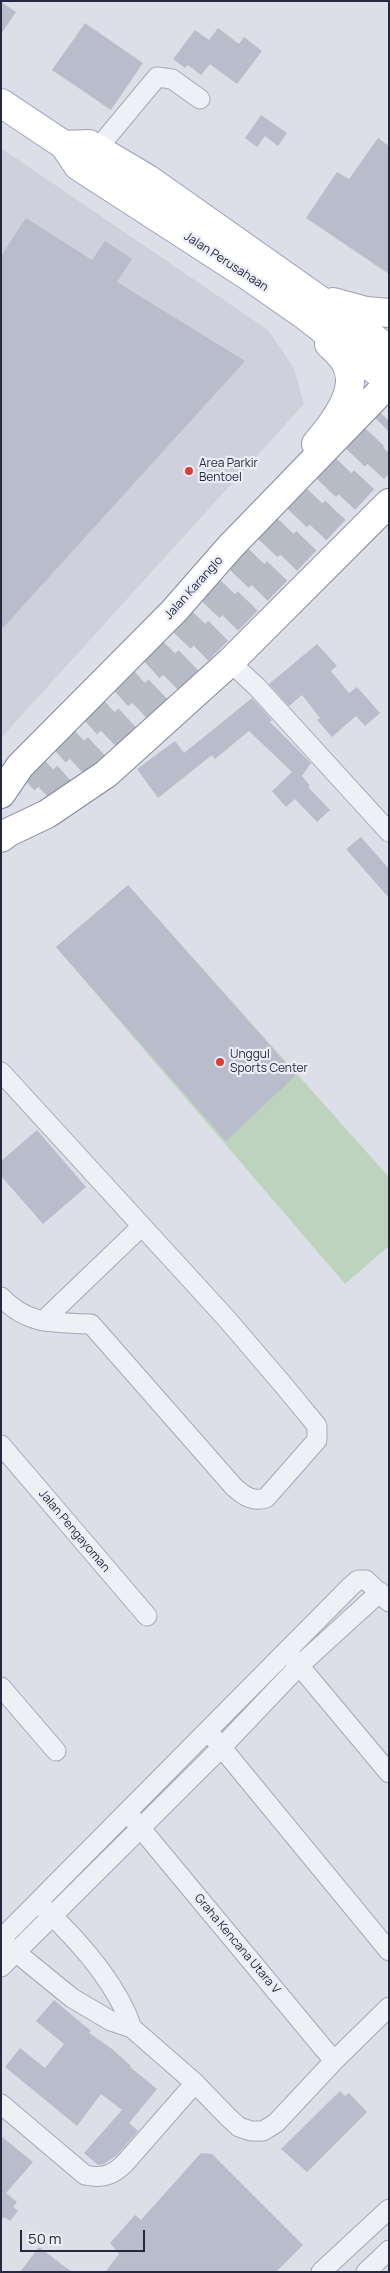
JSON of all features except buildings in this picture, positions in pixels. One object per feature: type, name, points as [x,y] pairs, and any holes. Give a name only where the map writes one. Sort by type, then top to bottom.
[{"type":"main road","name":"Jalan Perusahaan","points":[[1,103],[64,145],[78,166],[252,278],[389,349]]},
{"type":"main road","name":"Jalan Perusahaan","points":[[64,145],[90,144],[148,179],[310,307],[389,382]]},
{"type":"main road","points":[[310,307],[389,313]]},
{"type":"main road","points":[[230,547],[337,419],[348,392],[349,373],[346,363],[310,307]]},
{"type":"main road","name":"Jalan Karanglo","points":[[1,794],[20,766],[174,610],[230,547],[389,382]]},
{"type":"main road","points":[[5,835],[47,814],[106,774],[230,662],[384,511]]},
{"type":"main road","points":[[1,801],[36,787],[5,835]]},
{"type":"street","points":[[98,148],[157,77],[172,79],[200,99]]},
{"type":"street","points":[[230,662],[257,688],[389,832]]},
{"type":"street","points":[[1,1072],[142,1226],[313,1420],[318,1433],[317,1440],[266,1498],[250,1499],[234,1487],[91,1324],[73,1293]]},
{"type":"street","points":[[43,1321],[142,1226]]},
{"type":"street","points":[[1,1297],[26,1317],[43,1321],[91,1324]]},
{"type":"street","name":"Jalan Pengayoman","points":[[1,1445],[148,1616]]},
{"type":"street","points":[[1,1967],[15,1953],[52,1916],[140,1828],[221,1748],[300,1666],[384,1597],[366,1580],[355,1582],[285,1650],[1,1939],[15,1953],[95,2013],[121,2026],[132,2028]]},
{"type":"street","points":[[285,1650],[389,1773]]},
{"type":"street","points":[[1,1687],[56,1752]]},
{"type":"street","points":[[207,1730],[389,1951]]},
{"type":"street","name":"Graha Kencana Utara V","points":[[127,1812],[334,2061]]},
{"type":"street","points":[[38,1903],[52,1916],[104,1975],[119,1997],[132,2028],[195,2083],[239,2126],[251,2131],[263,2131],[276,2123],[334,2061],[389,2007]]},
{"type":"street","points":[[1,2104],[85,2175],[98,2178],[114,2173],[126,2163],[195,2083]]},
{"type":"street","points":[[321,2272],[389,2209]]},
{"type":"street","points":[[347,2247],[366,2272],[389,2250]]},
{"type":"shaded area","points":[[1,148],[268,330],[294,368],[304,404],[1,738]]},
{"type":"green space","name":"Unggul Sports Center","points":[[128,885],[389,1177],[389,1246],[345,1284],[56,947]]},
{"type":"tunnel","points":[[25,780],[170,650],[389,421]]},
{"type":"tunnel","points":[[46,795],[221,628],[389,453]]},
{"type":"place","name":"Area Parkir Bentoel","points":[[189,471]]},
{"type":"place","name":"Unggul Sports Center","points":[[220,1062]]}]
